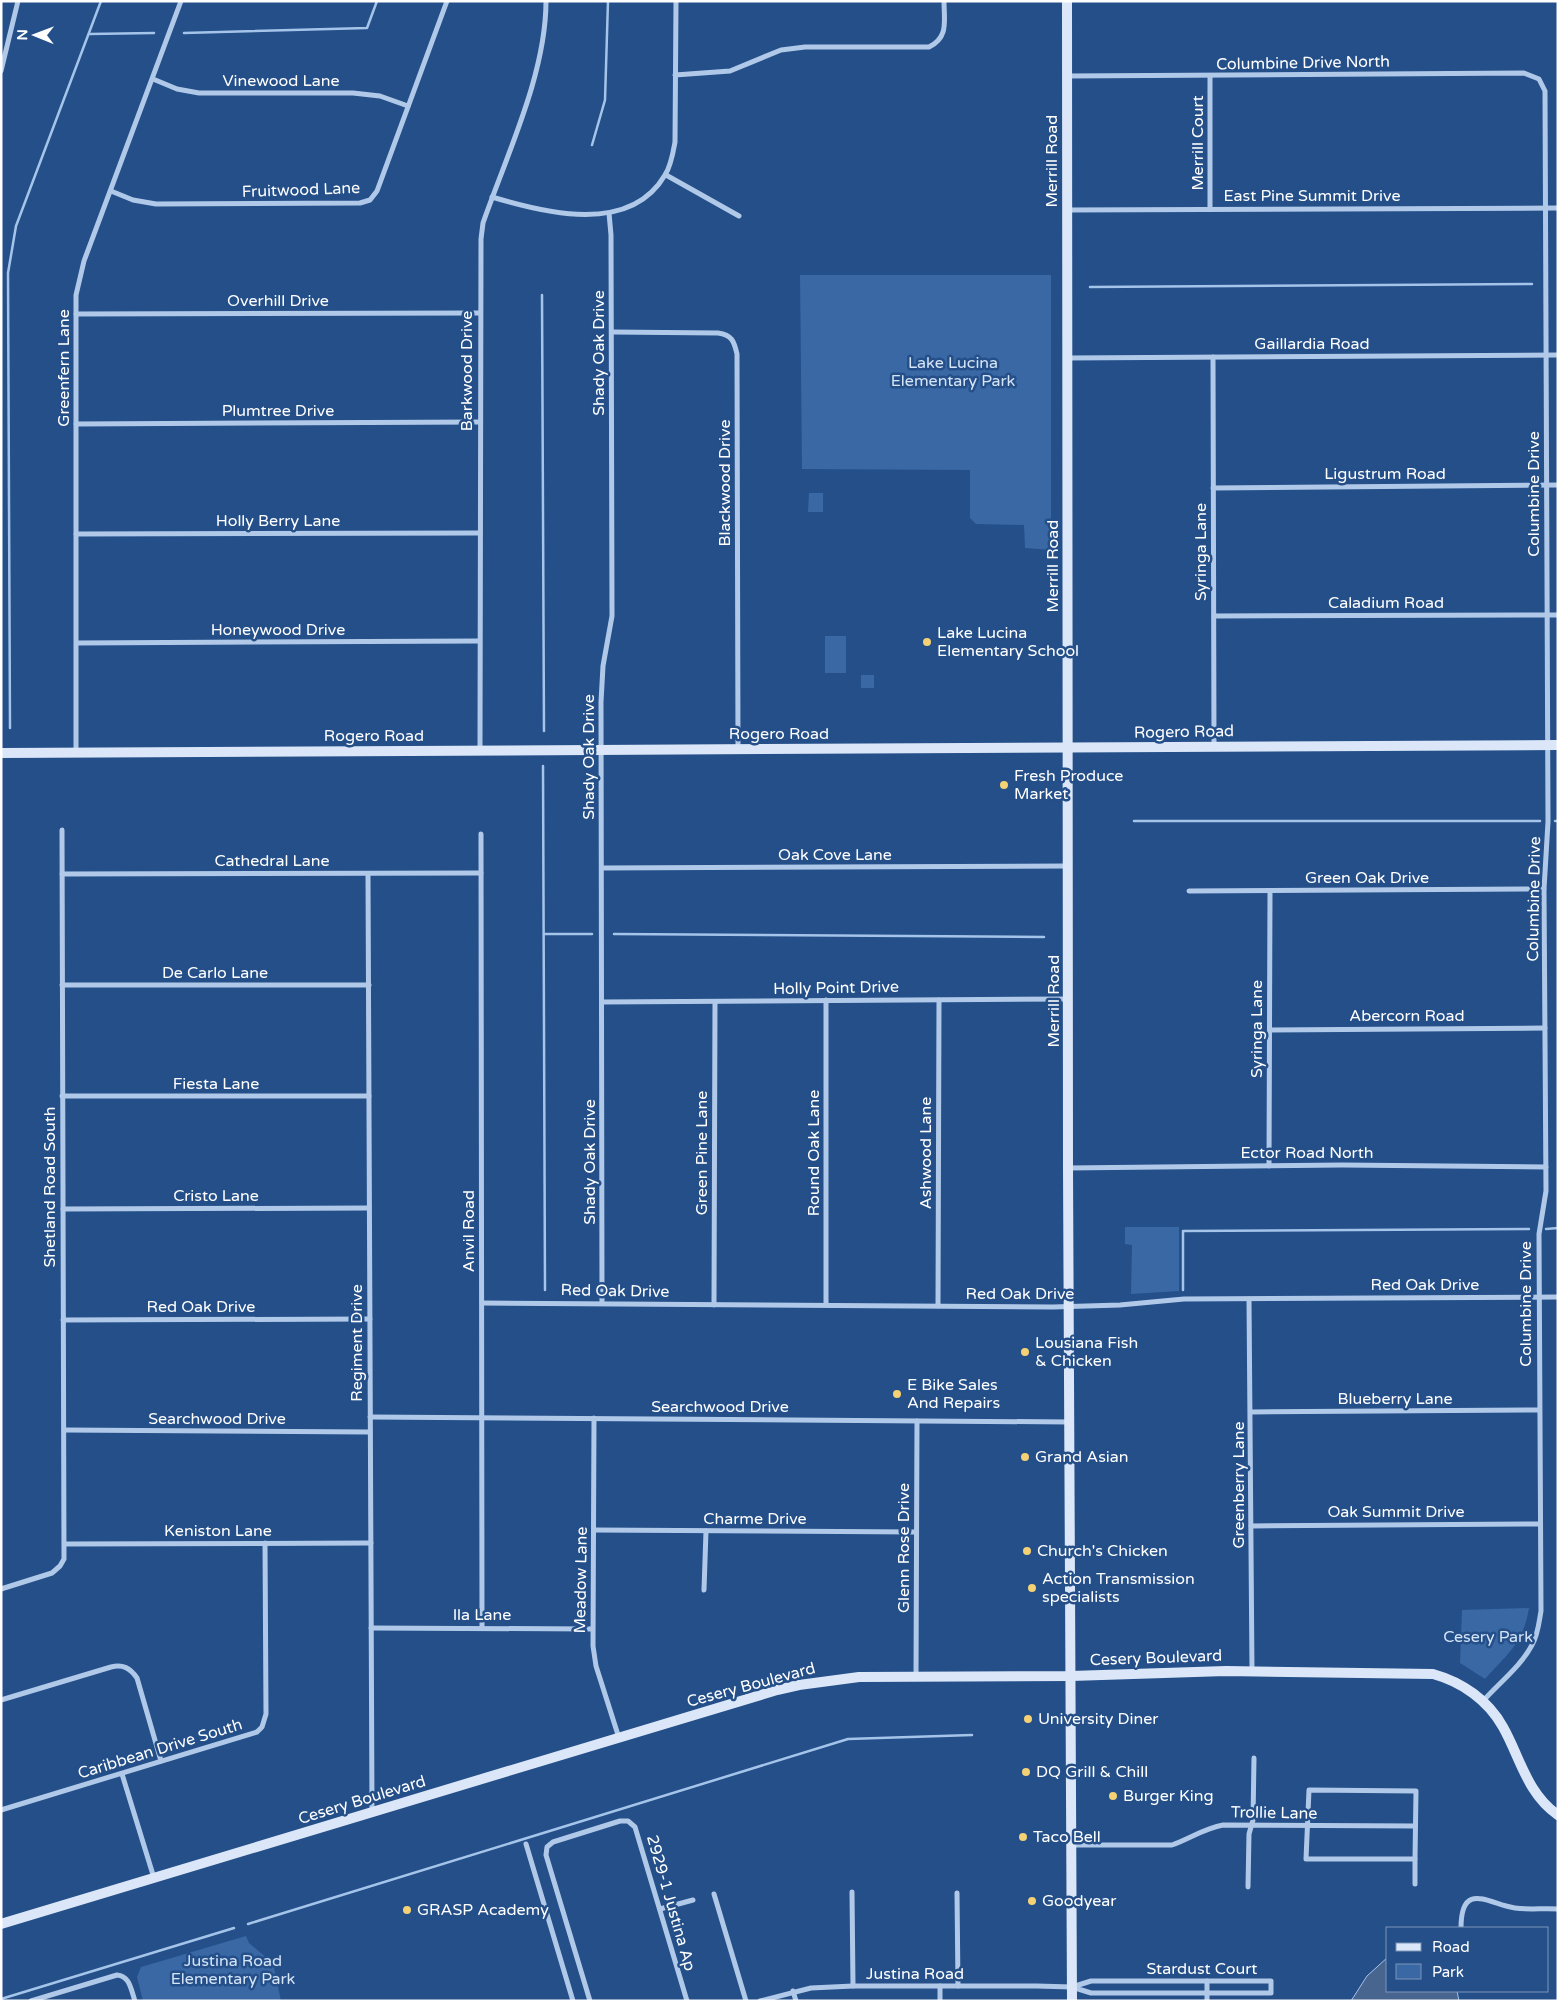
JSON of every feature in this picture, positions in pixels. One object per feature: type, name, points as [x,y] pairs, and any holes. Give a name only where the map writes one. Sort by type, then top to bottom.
[{"type":"main road","name":"Merrill Road","points":[[1068,1],[1068,1168],[1072,2001]]},
{"type":"main road","name":"Rogero Road","points":[[1,753],[1553,745]]},
{"type":"main road","name":"Cesery Boulevard","points":[[1,1924],[799,1685],[860,1677],[1071,1676],[1168,1672],[1433,1674],[1465,1687],[1483,1700],[1502,1726],[1531,1787],[1543,1802],[1558,1815]]},
{"type":"street","points":[[1,71],[18,1]]},
{"type":"street","name":"Greenfern Lane","points":[[76,753],[76,314],[79,278],[182,1]]},
{"type":"street","name":"Fruitwood Lane","points":[[111,191],[133,200],[156,204],[360,203],[370,200],[377,191],[447,1]]},
{"type":"street","name":"Barkwood Drive","points":[[480,750],[479,313],[481,239],[483,223],[532,87],[541,49],[546,1]]},
{"type":"street","points":[[492,197],[529,209],[552,213],[609,213],[622,210],[644,198],[655,188],[666,175],[675,142],[676,1]]},
{"type":"street","points":[[675,75],[730,71],[781,50],[805,47],[929,48],[938,43],[944,33],[944,1]]},
{"type":"street","name":"Columbine Drive North","points":[[1067,76],[1524,73],[1538,79]]},
{"type":"street","name":"Merrill Court","points":[[1210,76],[1210,209]]},
{"type":"street","name":"Columbine Drive","points":[[1483,1700],[1521,1660],[1532,1645],[1538,1629],[1541,1611],[1538,1297],[1539,1234],[1546,1191],[1544,889],[1553,745],[1547,615],[1545,91],[1538,79]]},
{"type":"street","name":"Vinewood Lane","points":[[153,80],[177,89],[198,93],[353,93],[380,96],[408,106]]},
{"type":"street","points":[[666,175],[739,216]]},
{"type":"street","name":"East Pine Summit Drive","points":[[1067,210],[1558,208]]},
{"type":"street","name":"Shady Oak Drive","points":[[602,1303],[602,750],[604,666],[612,616],[612,332],[609,213]]},
{"type":"street","name":"Overhill Drive","points":[[76,314],[479,313]]},
{"type":"street","name":"Blackwood Drive","points":[[612,332],[718,333],[728,335],[734,342],[737,354],[738,749]]},
{"type":"street","name":"Gaillardia Road","points":[[1067,358],[1558,355]]},
{"type":"street","name":"Syringa Lane","points":[[1213,358],[1214,746]]},
{"type":"street","name":"Plumtree Drive","points":[[76,424],[480,422]]},
{"type":"street","name":"Ligustrum Road","points":[[1213,488],[1558,485]]},
{"type":"street","name":"Holly Berry Lane","points":[[76,534],[480,532]]},
{"type":"street","name":"Caladium Road","points":[[1214,616],[1558,615]]},
{"type":"street","name":"Honeywood Drive","points":[[77,643],[479,642]]},
{"type":"street","name":"Shetland Road South","points":[[1,1589],[52,1573],[57,1570],[64,1558],[62,830]]},
{"type":"street","name":"Anvil Road","points":[[481,834],[482,1628]]},
{"type":"street","name":"Oak Cove Lane","points":[[602,868],[1068,866]]},
{"type":"street","name":"Cathedral Lane","points":[[62,874],[481,873]]},
{"type":"street","name":"Regiment Drive","points":[[368,874],[372,1812]]},
{"type":"street","name":"Green Oak Drive","points":[[1189,891],[1544,889]]},
{"type":"street","name":"Syringa Lane","points":[[1269,1166],[1270,891]]},
{"type":"street","name":"De Carlo Lane","points":[[62,985],[369,985]]},
{"type":"street","name":"Round Oak Lane","points":[[826,1000],[826,1305]]},
{"type":"street","name":"Ashwood Lane","points":[[938,1306],[939,1000]]},
{"type":"street","name":"Holly Point Drive","points":[[602,1002],[1069,1000]]},
{"type":"street","name":"Green Pine Lane","points":[[714,1305],[715,1002]]},
{"type":"street","name":"Abercorn Road","points":[[1270,1030],[1545,1028]]},
{"type":"street","name":"Fiesta Lane","points":[[62,1096],[369,1096]]},
{"type":"street","name":"Ector Road North","points":[[1068,1168],[1342,1165],[1546,1167]]},
{"type":"street","name":"Cristo Lane","points":[[63,1209],[368,1208]]},
{"type":"street","name":"Red Oak Drive","points":[[482,1303],[1069,1307],[1120,1305],[1184,1299],[1558,1297]]},
{"type":"street","name":"Greenberry Lane","points":[[1249,1299],[1252,1672]]},
{"type":"street","name":"Red Oak Drive","points":[[63,1320],[370,1319]]},
{"type":"street","name":"Blueberry Lane","points":[[1251,1412],[1539,1410]]},
{"type":"street","name":"Searchwood Drive","points":[[370,1416],[1069,1422]]},
{"type":"street","name":"Meadow Lane","points":[[594,1418],[592,1629],[596,1666],[619,1738]]},
{"type":"street","name":"Glenn Rose Drive","points":[[916,1676],[917,1421]]},
{"type":"street","name":"Searchwood Drive","points":[[64,1430],[370,1432]]},
{"type":"street","name":"Oak Summit Drive","points":[[1252,1526],[1540,1524]]},
{"type":"street","name":"Charme Drive","points":[[594,1530],[916,1532]]},
{"type":"street","points":[[704,1590],[706,1531]]},
{"type":"street","name":"Keniston Lane","points":[[65,1544],[371,1543]]},
{"type":"street","name":"Caribbean Drive South","points":[[1,1810],[251,1735],[262,1727],[266,1714],[264,1544]]},
{"type":"street","name":"Ila Lane","points":[[371,1628],[592,1629]]},
{"type":"street","points":[[1,1700],[111,1667],[119,1665],[126,1667],[137,1678],[161,1761]]},
{"type":"street","points":[[1248,1887],[1249,1834],[1253,1820],[1254,1758]]},
{"type":"street","points":[[122,1774],[154,1878]]},
{"type":"street","points":[[1415,1859],[1306,1858],[1309,1790],[1416,1791],[1415,1884]]},
{"type":"street","name":"2929-1 Justina Ap","points":[[590,2001],[546,1855],[547,1848],[553,1842],[620,1822],[628,1822],[635,1827],[687,2001]]},
{"type":"street","name":"Trollie Lane","points":[[1072,1845],[1172,1845],[1187,1840],[1210,1827],[1223,1825],[1416,1826]]},
{"type":"street","points":[[526,1844],[573,2001]]},
{"type":"street","points":[[852,1892],[853,1986]]},
{"type":"street","points":[[957,1892],[958,1986]]},
{"type":"street","points":[[714,1894],[746,2001]]},
{"type":"street","points":[[1461,1927],[1461,1920],[1466,1905],[1472,1899],[1482,1897],[1514,1908],[1558,1908]]},
{"type":"street","points":[[660,1910],[692,1900]]},
{"type":"street","points":[[30,2001],[117,1975],[127,1979],[134,2001]]},
{"type":"street","name":"Stardust Court","points":[[1092,1981],[1271,1982],[1271,1993],[1091,1993],[1072,1987],[1092,1981]]},
{"type":"street","points":[[1207,1981],[1207,2001]]},
{"type":"street","name":"Justina Road","points":[[760,2001],[793,1991],[811,1988],[853,1986],[1072,1987]]},
{"type":"street","points":[[940,1986],[940,2001]]},
{"type":"street","points":[[793,1991],[796,2001]]},
{"type":"green space","name":"Lake Lucina Elementary Park","points":[[800,275],[1051,275],[1051,550],[1025,548],[1024,525],[976,524],[970,518],[970,470],[802,469]]},
{"type":"green space","points":[[809,493],[823,493],[823,512],[808,512]]},
{"type":"green space","points":[[825,636],[846,636],[846,673],[825,673]]},
{"type":"green space","points":[[861,675],[874,675],[874,688],[861,688]]},
{"type":"green space","points":[[1125,1227],[1179,1227],[1179,1291],[1131,1294],[1132,1245],[1125,1244]]},
{"type":"green space","name":"Cesery Park","points":[[1529,1608],[1519,1639],[1485,1679],[1460,1663],[1462,1610]]},
{"type":"green space","name":"Justina Road Elementary Park","points":[[246,1936],[249,1943],[273,1963],[281,2001],[143,2001],[137,1977],[141,1967]]},
{"type":"shaded area","points":[[1386,1959],[1386,1992],[1457,1992],[1459,2001],[1351,2001],[1367,1976]]},
{"type":"waterway","points":[[10,728],[8,273],[16,226],[101,1]]},
{"type":"waterway","points":[[184,33],[367,28],[377,1]]},
{"type":"waterway","points":[[592,145],[605,100],[608,1]]},
{"type":"waterway","points":[[89,34],[154,33]]},
{"type":"waterway","points":[[1090,287],[1532,284]]},
{"type":"waterway","points":[[542,295],[544,731]]},
{"type":"waterway","points":[[543,766],[545,1290]]},
{"type":"waterway","points":[[1134,821],[1540,821]]},
{"type":"waterway","points":[[544,934],[592,934]]},
{"type":"waterway","points":[[614,934],[1044,937]]},
{"type":"waterway","points":[[1546,1229],[1558,1228]]},
{"type":"waterway","points":[[1183,1290],[1183,1231],[1529,1229]]},
{"type":"waterway","points":[[248,1924],[848,1739],[972,1735]]},
{"type":"waterway","points":[[1,1999],[234,1928]]},
{"type":"place","name":"Lake Lucina Elementary School","points":[[927,642]]},
{"type":"place","name":"Fresh Produce Market","points":[[1004,785]]},
{"type":"place","name":"Lousiana Fish & Chicken","points":[[1025,1352]]},
{"type":"place","name":"E Bike Sales And Repairs","points":[[897,1394]]},
{"type":"place","name":"Grand Asian","points":[[1025,1457]]},
{"type":"place","name":"Church's Chicken","points":[[1027,1551]]},
{"type":"place","name":"Action Transmission specialists","points":[[1032,1588]]},
{"type":"place","name":"University Diner","points":[[1028,1719]]},
{"type":"place","name":"DQ Grill & Chill","points":[[1026,1772]]},
{"type":"place","name":"Burger King","points":[[1113,1796]]},
{"type":"place","name":"Taco Bell","points":[[1023,1837]]},
{"type":"place","name":"Goodyear","points":[[1032,1901]]},
{"type":"place","name":"GRASP Academy","points":[[407,1910]]}]
